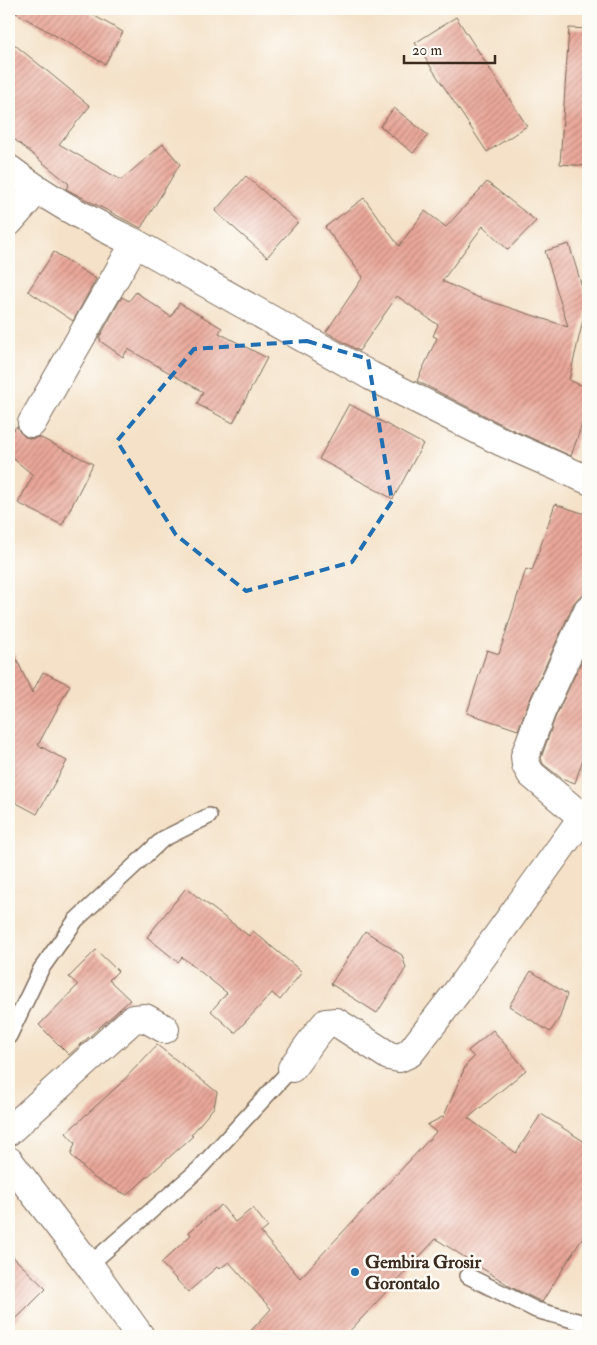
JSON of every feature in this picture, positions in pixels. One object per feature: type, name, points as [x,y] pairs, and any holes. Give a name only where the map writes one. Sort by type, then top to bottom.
[{"type":"main road","points":[[9,169],[37,190],[95,224],[134,243],[371,376],[502,442],[588,480]]},
{"type":"main road","points":[[9,222],[37,190]]},
{"type":"main road","points":[[32,422],[134,243]]},
{"type":"main road","points":[[292,1068],[326,1023],[336,1022],[389,1056],[399,1058],[410,1053],[585,820],[531,774],[526,765],[525,756],[542,712],[588,610]]},
{"type":"main road","points":[[9,1132],[133,1019],[145,1018],[164,1029]]},
{"type":"main road","points":[[9,1161],[89,1265],[140,1336]]},
{"type":"lane","points":[[9,1036],[40,969],[76,920],[163,839],[208,816]]},
{"type":"lane","points":[[89,1265],[198,1170],[292,1068]]},
{"type":"lane","points":[[468,1276],[536,1310],[588,1324]]},
{"type":"highlighted area","points":[[307,341],[368,359],[392,501],[352,562],[246,591],[176,535],[117,441],[194,349]]},
{"type":"building","points":[[9,9],[82,9],[123,32],[105,64]]},
{"type":"building","points":[[456,17],[527,126],[487,152],[415,43]]},
{"type":"building","points":[[569,28],[588,29],[588,166],[560,164]]},
{"type":"building","points":[[9,40],[90,106],[59,144],[121,180],[163,144],[180,164],[141,228],[66,189],[69,184],[9,135]]},
{"type":"building","points":[[394,108],[428,135],[413,153],[380,126]]},
{"type":"building","points":[[246,176],[298,222],[267,257],[215,211]]},
{"type":"building","points":[[487,182],[536,221],[508,250],[483,226],[442,281],[477,297],[568,327],[545,251],[569,244],[587,303],[569,380],[588,388],[588,407],[571,456],[509,428],[417,381],[437,338],[433,336],[438,325],[397,296],[359,351],[326,332],[363,277],[325,227],[364,198],[399,246],[425,211],[446,227]]},
{"type":"building","points":[[54,252],[96,279],[73,321],[28,291]]},
{"type":"building","points":[[136,292],[171,317],[179,303],[222,328],[219,333],[267,358],[233,423],[197,404],[203,392],[128,349],[123,357],[100,341],[101,339],[99,338],[122,297],[129,301]]},
{"type":"building","points":[[349,404],[423,444],[393,499],[319,459]]},
{"type":"building","points":[[17,426],[25,437],[33,439],[39,437],[93,464],[62,525],[18,503],[33,475],[9,455],[9,436]]},
{"type":"building","points":[[555,504],[588,515],[588,595],[579,597],[574,603],[518,730],[467,713],[487,650],[499,654],[526,569],[532,571]]},
{"type":"building","points":[[9,642],[32,693],[43,672],[70,685],[38,745],[67,761],[37,814],[9,799]]},
{"type":"building","points":[[588,647],[588,744],[575,783],[561,778],[543,764],[541,758],[555,718]]},
{"type":"building","points":[[186,888],[249,936],[253,931],[302,972],[280,1000],[272,993],[235,1033],[211,1011],[227,993],[182,957],[178,962],[147,937]]},
{"type":"building","points":[[365,931],[402,955],[406,968],[377,1013],[331,984]]},
{"type":"building","points":[[96,950],[118,971],[109,980],[130,1000],[69,1055],[39,1025],[78,985],[69,977]]},
{"type":"building","points":[[531,971],[567,994],[560,1017],[550,1032],[509,1006]]},
{"type":"building","points":[[493,1030],[526,1070],[468,1118],[516,1153],[541,1114],[588,1144],[588,1229],[542,1302],[513,1288],[436,1239],[345,1336],[246,1336],[271,1309],[229,1262],[219,1269],[217,1267],[188,1292],[161,1263],[191,1235],[189,1232],[221,1205],[235,1222],[253,1208],[268,1227],[261,1233],[300,1278],[436,1132],[427,1125],[444,1116],[466,1065],[474,1057],[468,1051]]},
{"type":"building","points":[[157,1045],[217,1092],[214,1107],[191,1135],[193,1136],[127,1195],[94,1178],[71,1155],[75,1143],[66,1133],[119,1085]]},
{"type":"building","points":[[9,1253],[46,1289],[9,1326]]},
{"type":"place","name":"Gembira Grosir Gorontalo","points":[[355,1272]]}]
